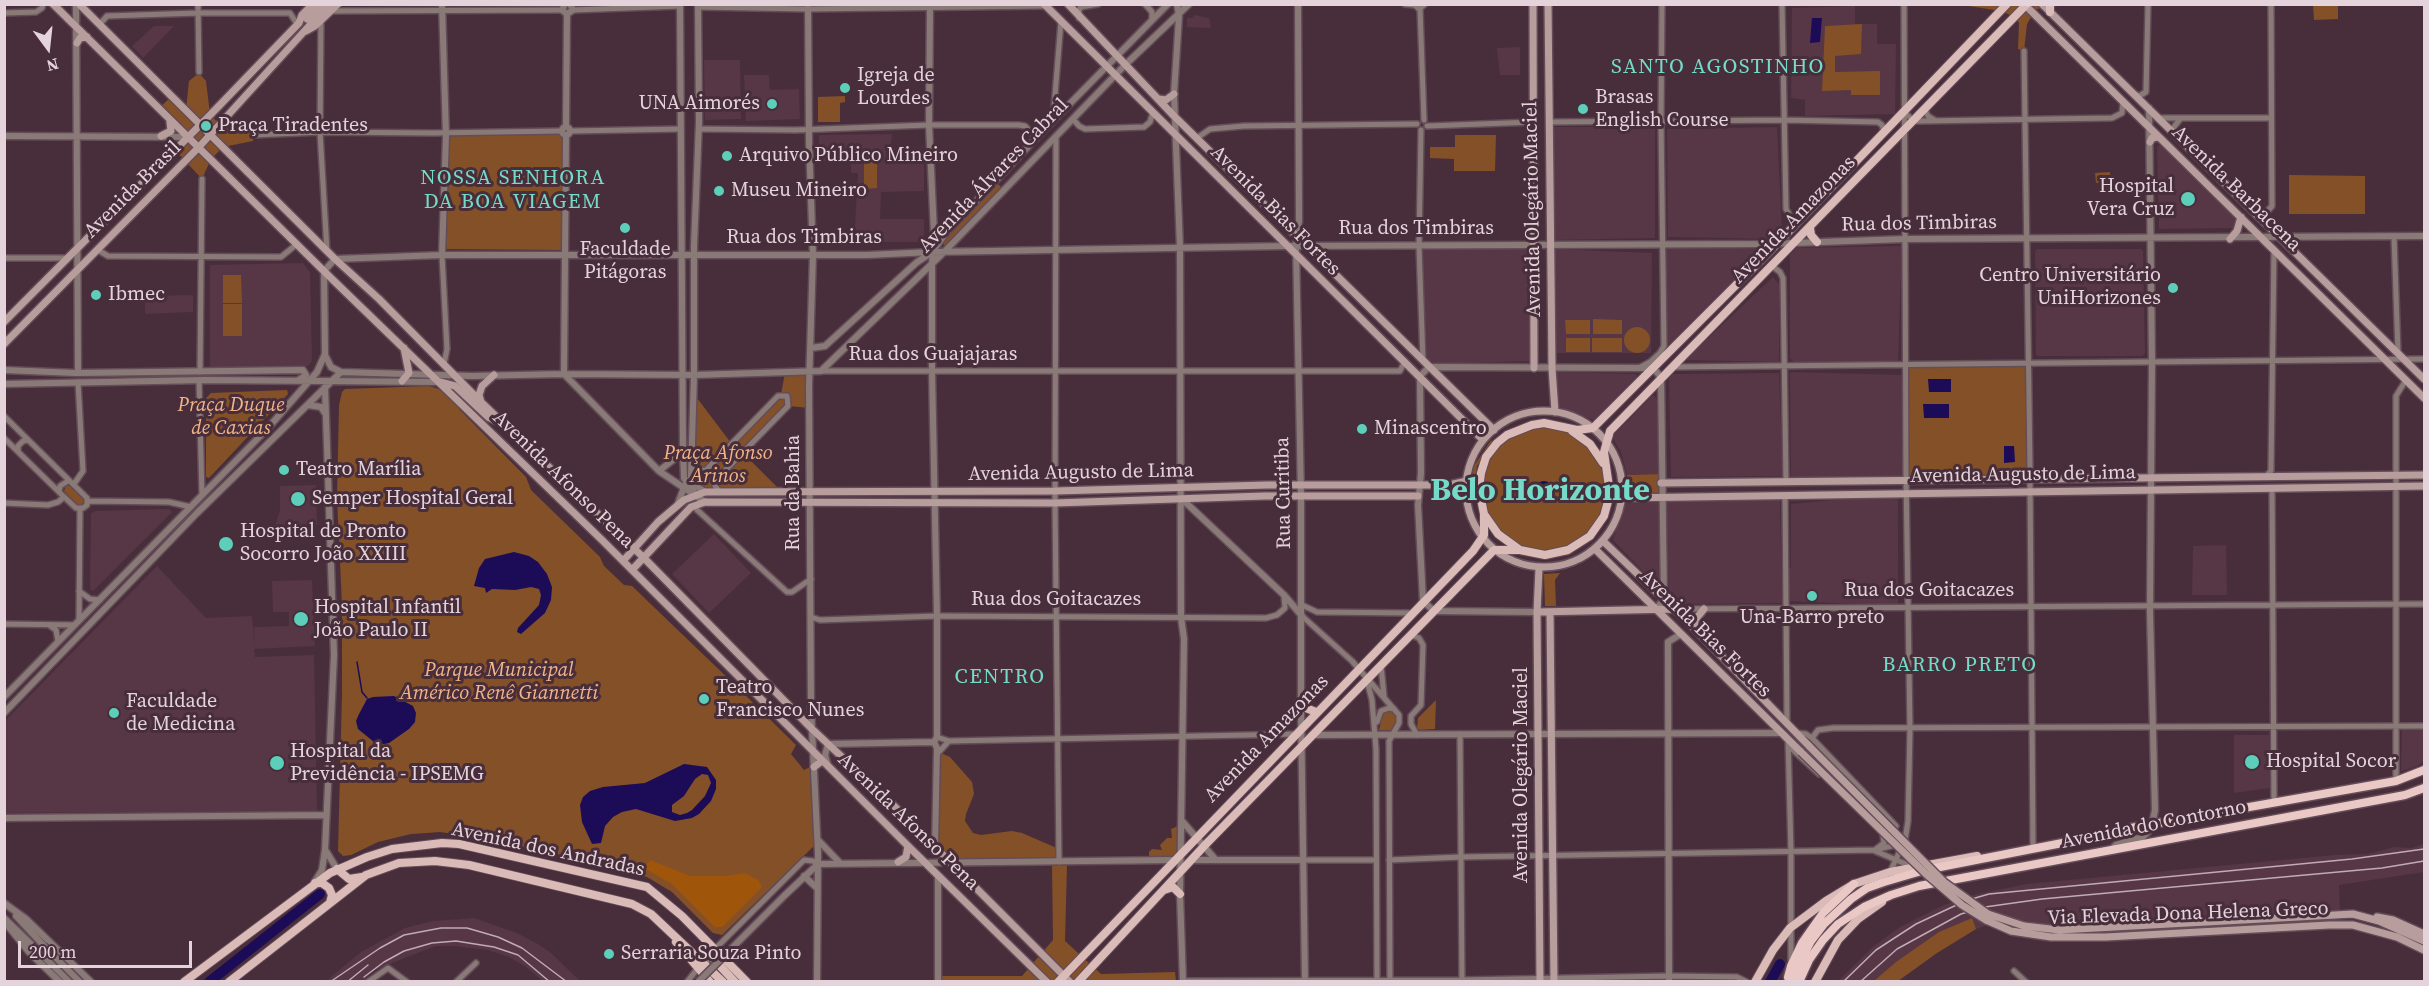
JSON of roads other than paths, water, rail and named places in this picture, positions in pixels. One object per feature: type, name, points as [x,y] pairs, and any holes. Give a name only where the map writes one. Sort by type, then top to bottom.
[{"type":"highway","name":"Avenida do Contorno","points":[[1788,981],[1817,933],[1845,904],[1867,888],[1925,870],[2125,829],[2274,804],[2396,780],[2424,770]]},
{"type":"highway","name":"Avenida do Contorno","points":[[1799,981],[1809,960],[1838,924],[1857,911],[1890,895],[1919,886],[2405,795],[2424,788]]},
{"type":"highway","points":[[1788,981],[1791,966],[1802,943],[1823,913],[1854,884]]},
{"type":"main road","name":"Avenida Afonso Pena","points":[[53,4],[169,120],[632,570],[938,876],[1047,981]]},
{"type":"main road","name":"Avenida Afonso Pena","points":[[77,4],[100,24],[481,402],[643,557],[812,729],[950,862],[1064,980]]},
{"type":"main road","name":"Avenida Brasil","points":[[298,23],[338,4]]},
{"type":"main road","name":"Avenida Bias Fortes","points":[[1068,4],[1079,19],[1174,116],[1494,430]]},
{"type":"main road","name":"Avenida Olegário Maciel","points":[[1548,4],[1551,368],[1555,412]]},
{"type":"main road","name":"Avenida Barbacena","points":[[2042,4],[2050,8],[2093,54],[2424,380]]},
{"type":"main road","name":"Avenida Bias Fortes","points":[[1045,5],[1483,440]]},
{"type":"main road","name":"Avenida Olegário Maciel","points":[[1533,5],[1534,368]]},
{"type":"main road","name":"Avenida Amazonas","points":[[1606,441],[1610,431],[1661,377],[1810,228],[2026,5]]},
{"type":"main road","name":"Avenida Barbacena","points":[[2026,5],[2424,398]]},
{"type":"main road","name":"Avenida Amazonas","points":[[1593,428],[1778,244],[2004,7]]},
{"type":"main road","name":"Avenida Brasil","points":[[4,322],[200,125],[298,23],[302,15],[317,15]]},
{"type":"main road","name":"Avenida Brasil","points":[[4,344],[198,147],[306,31],[317,15]]},
{"type":"main road","points":[[77,43],[80,38],[87,37]]},
{"type":"main road","points":[[2084,64],[2093,54]]},
{"type":"main road","points":[[1159,99],[1168,99],[1174,94]]},
{"type":"main road","points":[[161,136],[171,131],[169,120]]},
{"type":"main road","points":[[2150,142],[2152,138],[2158,137]]},
{"type":"main road","points":[[2212,190],[2223,180]]},
{"type":"main road","points":[[2230,239],[2241,217]]},
{"type":"main road","points":[[1810,228],[1811,235],[1817,242]]},
{"type":"main road","points":[[78,235],[87,237]]},
{"type":"main road","points":[[53,257],[58,260],[59,266]]},
{"type":"main road","points":[[67,258],[79,268]]},
{"type":"main road","points":[[402,381],[409,373],[404,348]]},
{"type":"main road","points":[[2386,360],[2398,352]]},
{"type":"main road","points":[[431,374],[444,364]]},
{"type":"main road","points":[[481,402],[479,395],[482,387],[494,375]]},
{"type":"main road","points":[[440,382],[455,386],[488,417],[508,427]]},
{"type":"main road","points":[[1538,411],[1555,412],[1581,420],[1606,441],[1619,468],[1622,498],[1613,528],[1595,549],[1569,564],[1539,567],[1521,564],[1494,550],[1483,538],[1468,510],[1467,481],[1475,454],[1483,440],[1494,430],[1514,417],[1538,411]]},
{"type":"main road","points":[[1483,538],[1484,514],[1479,489],[1480,473],[1486,457],[1497,443],[1507,435],[1544,423],[1578,430],[1593,428]]},
{"type":"main road","points":[[1563,427],[1590,444],[1606,468]]},
{"type":"main road","points":[[1494,550],[1556,554],[1577,546],[1590,536],[1600,524],[1608,505],[1611,489],[1604,452],[1606,441]]},
{"type":"main road","name":"Avenida Augusto de Lima","points":[[1661,483],[2424,475]]},
{"type":"main road","name":"Avenida Augusto de Lima","points":[[696,495],[705,492],[1055,491],[1301,485],[1449,485],[1467,481]]},
{"type":"main road","name":"Avenida Augusto de Lima","points":[[1622,498],[2424,486]]},
{"type":"main road","points":[[622,561],[658,522],[677,506],[696,495]]},
{"type":"main road","name":"Avenida Augusto de Lima","points":[[705,502],[1055,503],[1301,496],[1418,496]]},
{"type":"main road","points":[[632,570],[691,507],[705,502]]},
{"type":"main road","points":[[1484,514],[1498,534],[1520,550]]},
{"type":"main road","name":"Avenida Amazonas","points":[[1064,980],[1196,837],[1300,732],[1316,712],[1483,538]]},
{"type":"main road","name":"Avenida Bias Fortes","points":[[1603,541],[1694,628],[1810,747]]},
{"type":"main road","name":"Avenida Bias Fortes","points":[[1595,549],[1801,752]]},
{"type":"main road","name":"Avenida Amazonas","points":[[1078,981],[1203,846],[1494,550]]},
{"type":"main road","name":"Avenida Olegário Maciel","points":[[1539,567],[1537,612],[1540,980]]},
{"type":"main road","name":"Rua dos Goitacazes","points":[[1537,612],[1674,609]]},
{"type":"main road","points":[[1694,628],[1695,620],[1704,609]]},
{"type":"main road","name":"Avenida Olegário Maciel","points":[[1550,612],[1554,980]]},
{"type":"main road","points":[[1301,702],[1306,708],[1316,712]]},
{"type":"main road","name":"Via Elevada Dona Helena Greco","points":[[1810,747],[1944,882],[1987,917],[2024,926],[2059,930],[2353,914],[2379,921],[2424,941]]},
{"type":"main road","name":"Via Elevada Dona Helena Greco","points":[[1801,752],[1926,874],[1962,905],[2011,931],[2050,937],[2106,937],[2353,925],[2397,937],[2424,950]]},
{"type":"main road","points":[[814,767],[822,761]]},
{"type":"main road","name":"Avenida do Contorno","points":[[1755,981],[1773,950],[1790,928],[1826,901],[1854,884],[1913,867],[2125,829]]},
{"type":"main road","name":"Avenida dos Andradas","points":[[184,981],[314,883],[337,870],[367,856],[410,845],[459,844],[647,887],[682,916],[735,981]]},
{"type":"main road","points":[[898,862],[906,856],[908,846]]},
{"type":"main road","name":"Avenida dos Andradas","points":[[229,981],[366,875],[399,863],[418,861],[469,865],[632,904],[651,914],[702,964],[723,981]]},
{"type":"main road","points":[[337,870],[349,879],[366,875]]},
{"type":"main road","points":[[314,883],[322,883],[329,888],[332,895],[330,903]]},
{"type":"main road","points":[[1162,890],[1173,887],[1180,894]]},
{"type":"main road","name":"Avenida do Contorno","points":[[1815,981],[1838,940],[1858,919],[1890,895]]},
{"type":"main road","points":[[2353,914],[2393,920],[2424,934]]},
{"type":"main road","points":[[702,964],[710,949]]},
{"type":"main road","name":"Avenida dos Andradas","points":[[710,949],[747,981]]},
{"type":"main road","name":"Avenida dos Andradas","points":[[702,964],[710,981]]},
{"type":"street","points":[[4,13],[36,12],[42,8],[43,4]]},
{"type":"street","points":[[68,382],[78,373],[77,4]]},
{"type":"street","points":[[198,4],[199,72]]},
{"type":"street","points":[[1079,19],[1081,7],[1098,4]]},
{"type":"street","points":[[1145,4],[1152,12],[1152,20]]},
{"type":"street","name":"Avenida Álvares Cabral","points":[[811,348],[825,346],[907,271],[932,252],[946,233],[1053,120],[1168,4]]},
{"type":"street","name":"Avenida Álvares Cabral","points":[[821,371],[932,264],[1115,75],[1189,4]]},
{"type":"street","name":"Rua Curitiba","points":[[1298,4],[1299,221],[1296,255],[1301,485],[1300,732],[1305,981]]},
{"type":"street","points":[[1405,4],[1423,7],[1419,246],[1426,365],[1420,376],[1420,485],[1418,496],[1423,601],[1434,611]]},
{"type":"street","points":[[1639,368],[1650,362],[1664,346],[1662,4]]},
{"type":"street","points":[[1782,4],[1786,209],[1792,219],[1798,221]]},
{"type":"street","points":[[1890,872],[1905,840],[1908,820],[1910,729],[1906,494],[1904,4]]},
{"type":"street","points":[[2135,94],[2139,96],[2146,92],[2148,4]]},
{"type":"street","points":[[2256,215],[2265,214],[2272,206],[2271,4]]},
{"type":"street","points":[[330,8],[568,9],[680,5],[685,485],[677,506]]},
{"type":"street","points":[[705,492],[693,484],[691,460],[694,255],[699,129],[698,6],[1045,5]]},
{"type":"street","points":[[1178,5],[1174,116],[1180,248],[1181,617],[1184,639],[1180,894],[1183,981],[1462,981],[1737,977],[1747,981]]},
{"type":"street","points":[[930,6],[929,125],[934,233],[932,371],[937,616],[935,849]]},
{"type":"street","points":[[442,7],[446,133],[442,255],[447,349],[444,364]]},
{"type":"street","name":"Rua da Bahia","points":[[808,7],[813,255],[810,372],[812,729],[818,864],[818,981]]},
{"type":"street","points":[[568,9],[564,374],[659,471],[685,485],[705,502]]},
{"type":"street","points":[[100,24],[106,16],[198,13],[290,13],[298,23]]},
{"type":"street","points":[[317,15],[320,132],[327,251]]},
{"type":"street","points":[[1053,120],[1061,21]]},
{"type":"street","points":[[2024,51],[2030,363],[2033,846]]},
{"type":"street","points":[[1904,111],[1914,121],[1938,122],[2112,118],[2122,113],[2123,102]]},
{"type":"street","points":[[2111,850],[2116,845],[2143,837],[2152,825],[2155,810],[2150,606],[2152,362],[2149,107]]},
{"type":"street","points":[[1925,110],[1928,116],[1938,122]]},
{"type":"street","points":[[1073,119],[1078,126],[1085,129],[1144,127],[1150,122],[1153,112]]},
{"type":"street","points":[[2159,118],[2270,118]]},
{"type":"street","points":[[2176,136],[2174,127],[2180,119]]},
{"type":"street","points":[[1549,122],[1784,120],[1878,122],[1884,131]]},
{"type":"street","points":[[1197,138],[1210,129],[1299,125],[1422,126],[1534,122]]},
{"type":"street","points":[[699,129],[809,130],[929,125],[1019,125],[1025,126],[1036,138]]},
{"type":"street","points":[[254,135],[320,132],[446,133],[681,129]]},
{"type":"street","points":[[4,136],[188,137]]},
{"type":"street","points":[[1056,136],[1055,503],[1059,862]]},
{"type":"street","points":[[202,179],[200,369],[202,495]]},
{"type":"street","name":"Rua dos Timbiras","points":[[335,259],[442,255],[565,257],[813,255],[1287,246],[1778,244],[1905,239],[2230,239],[2424,236]]},
{"type":"street","points":[[2394,237],[2398,352]]},
{"type":"street","points":[[98,250],[108,256],[281,257],[297,244]]},
{"type":"street","points":[[2265,477],[2271,471],[2274,249]]},
{"type":"street","points":[[4,258],[67,258]]},
{"type":"street","points":[[4,713],[197,513],[341,372],[331,367],[325,354],[324,271],[335,259]]},
{"type":"street","points":[[1772,266],[1780,272],[1783,278],[1786,482]]},
{"type":"street","points":[[4,697],[181,517],[310,381],[325,354]]},
{"type":"street","points":[[1671,367],[2424,359]]},
{"type":"street","name":"Rua dos Guajajaras","points":[[341,372],[456,376],[694,375],[821,371],[1400,370],[1405,361]]},
{"type":"street","points":[[1426,365],[1653,368],[1661,377],[1664,599],[1656,609]]},
{"type":"street","points":[[4,370],[78,373],[192,372],[200,369],[303,369],[306,375],[299,381]]},
{"type":"street","points":[[4,384],[200,380],[440,382]]},
{"type":"street","points":[[2396,780],[2396,396],[2406,380]]},
{"type":"street","points":[[75,484],[82,471],[78,382]]},
{"type":"street","points":[[314,883],[322,870],[326,850],[334,632],[325,387]]},
{"type":"street","points":[[691,460],[695,467],[705,471],[778,396],[786,396],[788,405],[715,481],[715,486],[720,492]]},
{"type":"street","points":[[308,405],[321,407],[326,414]]},
{"type":"street","points":[[4,416],[68,481],[75,484],[88,501]]},
{"type":"street","points":[[4,438],[64,497],[80,509]]},
{"type":"street","points":[[18,451],[18,446],[28,440]]},
{"type":"street","points":[[659,471],[683,452]]},
{"type":"street","points":[[2030,469],[2030,480]]},
{"type":"street","points":[[59,492],[60,486],[68,481]]},
{"type":"street","points":[[2272,488],[2274,804]]},
{"type":"street","points":[[1785,495],[1788,724]]},
{"type":"street","points":[[4,503],[48,505],[64,497]]},
{"type":"street","points":[[1182,499],[1284,595],[1312,629],[1358,669],[1397,711],[1398,723],[1389,741],[1390,980]]},
{"type":"street","points":[[88,501],[169,502],[190,507],[197,513]]},
{"type":"street","points":[[80,509],[87,505],[88,501]]},
{"type":"street","points":[[169,502],[179,508],[181,517]]},
{"type":"street","points":[[691,507],[695,507],[787,592],[792,592],[811,579]]},
{"type":"street","points":[[77,623],[80,509]]},
{"type":"street","points":[[79,591],[90,599],[100,600]]},
{"type":"street","points":[[1284,595],[1295,596],[1302,592]]},
{"type":"street","name":"Rua dos Goitacazes","points":[[812,617],[822,620],[937,616],[1266,618],[1277,615],[1285,608],[1284,595]]},
{"type":"street","name":"Rua dos Goitacazes","points":[[1674,609],[2424,604]]},
{"type":"street","points":[[1302,605],[1317,612],[1411,613]]},
{"type":"street","name":"Rua dos Goitacazes","points":[[1434,611],[1537,612]]},
{"type":"street","points":[[4,624],[77,623]]},
{"type":"street","points":[[48,624],[56,630],[58,641]]},
{"type":"street","points":[[1670,979],[1668,642],[1681,634]]},
{"type":"street","points":[[1411,635],[1419,638],[1423,645],[1421,705],[1411,716],[1411,724],[1417,735]]},
{"type":"street","points":[[1382,666],[1384,696]]},
{"type":"street","points":[[1367,679],[1372,700],[1375,735],[1377,980]]},
{"type":"street","points":[[1375,735],[1381,711],[1389,708],[1397,711]]},
{"type":"street","points":[[1812,738],[1818,730],[1833,728],[2424,726]]},
{"type":"street","points":[[829,768],[825,755],[828,744],[936,739],[949,741],[1300,732]]},
{"type":"street","points":[[1460,734],[1462,981]]},
{"type":"street","points":[[1312,735],[1668,734],[1787,738],[1791,852],[1791,966]]},
{"type":"street","points":[[1797,734],[1806,734],[1812,738],[1896,826]]},
{"type":"street","name":"Avenida Bias Fortes","points":[[1787,738],[1793,750],[1883,835]]},
{"type":"street","points":[[937,754],[949,741]]},
{"type":"street","points":[[4,818],[326,815]]},
{"type":"street","points":[[1874,850],[1884,843],[1883,835],[1891,834],[1896,826],[1908,820]]},
{"type":"street","points":[[1181,821],[1215,859]]},
{"type":"street","points":[[918,832],[929,833],[936,825]]},
{"type":"street","points":[[817,838],[840,863]]},
{"type":"street","points":[[1389,860],[1461,856],[1874,850],[1893,847],[1905,840]]},
{"type":"street","points":[[326,850],[337,870]]},
{"type":"street","points":[[1874,850],[1913,867]]},
{"type":"street","points":[[710,949],[804,860],[818,864],[1175,860]]},
{"type":"street","points":[[1191,860],[1376,860]]},
{"type":"street","points":[[698,981],[818,864]]},
{"type":"street","points":[[804,876],[817,888]]},
{"type":"street","points":[[938,876],[938,981]]},
{"type":"street","points":[[4,903],[41,949],[71,981],[79,969]]},
{"type":"street","points":[[4,903],[26,919],[90,981]]},
{"type":"street","points":[[4,920],[82,981],[90,981]]},
{"type":"street","points":[[4,920],[29,952],[60,981]]},
{"type":"street","points":[[456,981],[476,963]]},
{"type":"street","points":[[687,981],[702,964]]},
{"type":"street","points":[[368,981],[388,968],[407,981]]},
{"type":"street","points":[[2014,971],[2026,981]]},
{"type":"waterway","points":[[357,662],[362,692],[367,698]]},
{"type":"waterway","points":[[209,982],[320,894]]},
{"type":"waterway","points":[[1770,982],[1780,964]]},
{"type":"railway","points":[[1843,982],[1876,950],[1916,924],[1965,901],[1989,894],[2352,859],[2424,849]]},
{"type":"railway","points":[[1860,982],[1897,949],[1961,914],[1985,907],[2042,899],[2382,868],[2424,861]]},
{"type":"railway","points":[[330,982],[380,948],[404,935],[441,928],[467,928],[498,937],[522,948],[567,982]]},
{"type":"railway","points":[[364,977],[404,951],[432,943],[456,941],[494,947],[518,955],[550,982]]},
{"type":"railway","points":[[347,982],[368,965]]},
{"type":"place","name":"Igreja de Lourdes","points":[[845,88]]},
{"type":"place","name":"UNA Aimorés","points":[[772,104]]},
{"type":"place","name":"Brasas English Course","points":[[1583,109]]},
{"type":"place","name":"Praça Tiradentes","points":[[206,126]]},
{"type":"place","name":"Arquivo Público Mineiro","points":[[727,156]]},
{"type":"place","name":"Museu Mineiro","points":[[719,191]]},
{"type":"place","name":"Hospital Vera Cruz","points":[[2188,199]]},
{"type":"place","name":"Faculdade Pitágoras","points":[[625,228]]},
{"type":"place","name":"Centro Universitário UniHorizones","points":[[2173,288]]},
{"type":"place","name":"Ibmec","points":[[96,295]]},
{"type":"place","name":"Minascentro","points":[[1362,429]]},
{"type":"place","name":"Teatro Marília","points":[[284,470]]},
{"type":"place","name":"Semper Hospital Geral","points":[[298,499]]},
{"type":"place","name":"Hospital de Pronto Socorro João XXIII","points":[[226,544]]},
{"type":"place","name":"Una-Barro preto","points":[[1812,596]]},
{"type":"place","name":"Hospital Infantil João Paulo II","points":[[301,619]]},
{"type":"place","name":"Teatro Francisco Nunes","points":[[704,699]]},
{"type":"place","name":"Faculdade de Medicina","points":[[114,713]]},
{"type":"place","name":"Hospital Socor","points":[[2252,762]]},
{"type":"place","name":"Hospital da Previdência - IPSEMG","points":[[277,763]]},
{"type":"place","name":"Serraria Souza Pinto","points":[[609,954]]},
{"type":"district","name":"SANTO AGOSTINHO","points":[[1718,68]]},
{"type":"district","name":"NOSSA SENHORA DA BOA VIAGEM","points":[[513,191]]},
{"type":"district","name":"Belo Horizonte","points":[[1540,492]]},
{"type":"district","name":"BARRO PRETO","points":[[1960,666]]},
{"type":"district","name":"CENTRO","points":[[1000,678]]},
{"type":"park label","name":"Praça Duque de Caxias","points":[[231,418]]},
{"type":"park label","name":"Praça Afonso Arinos","points":[[718,466]]},
{"type":"park label","name":"Parque Municipal Américo Renê Giannetti","points":[[499,682]]}]
